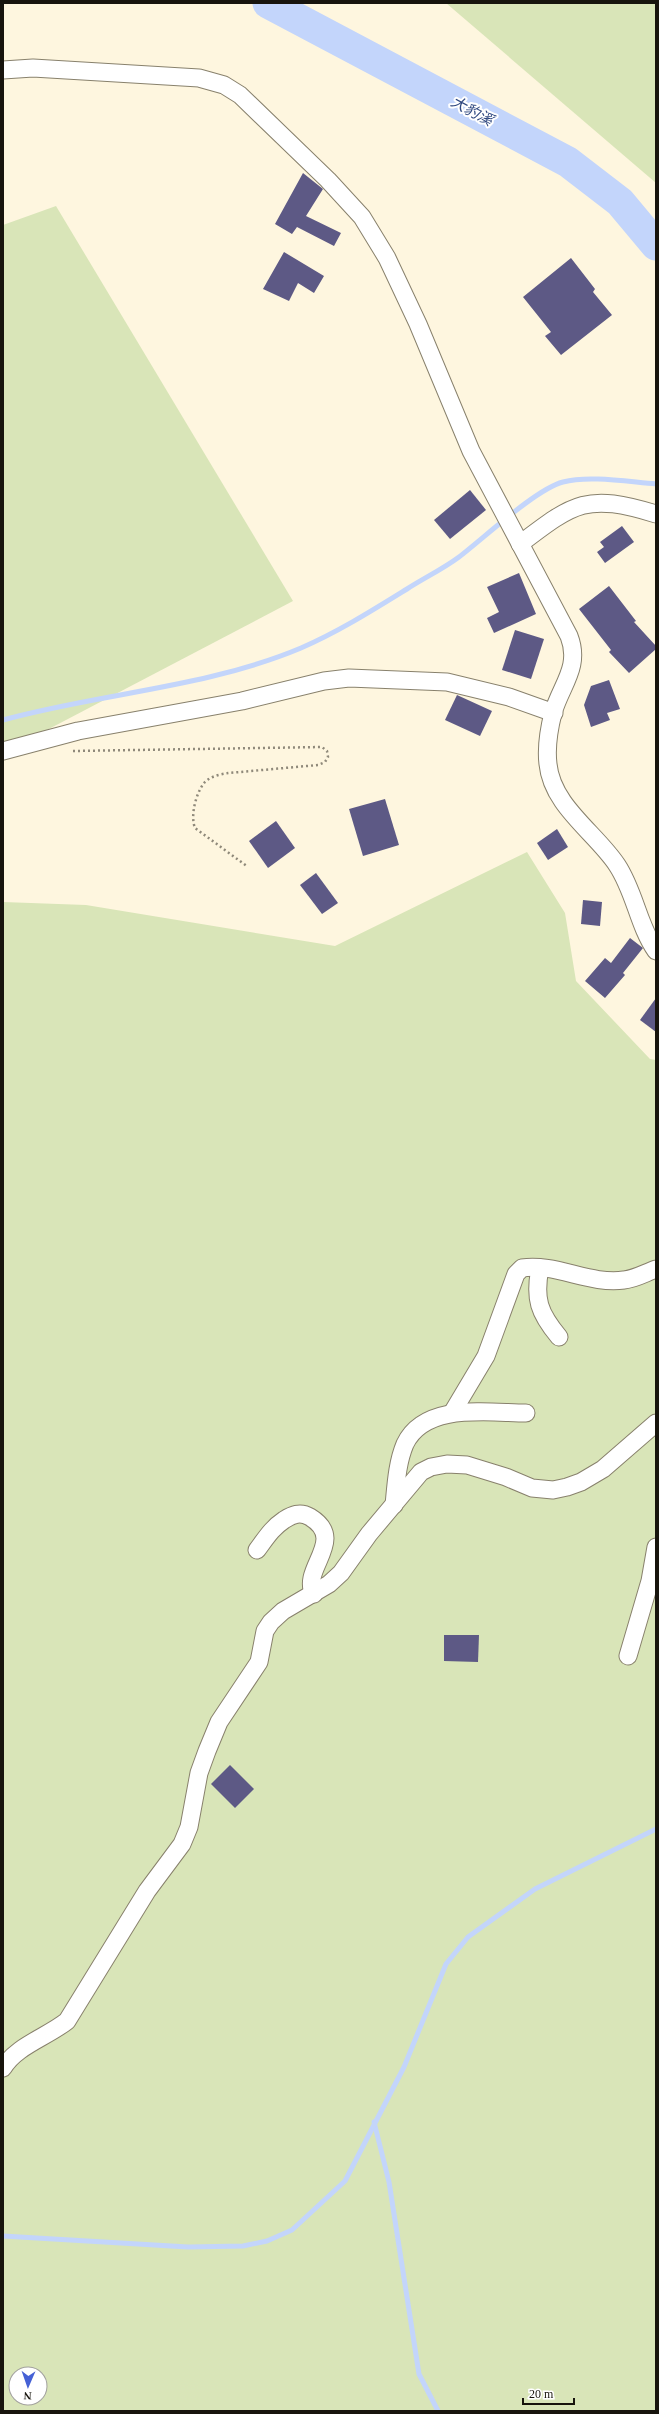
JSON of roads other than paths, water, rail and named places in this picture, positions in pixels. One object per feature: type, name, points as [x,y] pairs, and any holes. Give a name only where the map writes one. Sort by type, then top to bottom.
[{"type":"street","points":[[3,70],[33,68],[128,76],[199,78],[224,85],[240,95],[328,180],[362,217],[387,258],[418,324],[471,451],[573,647],[571,670],[554,712],[548,742],[548,765],[553,783],[565,804],[600,842],[618,866],[628,885],[645,934],[656,951]]},
{"type":"street","points":[[516,537],[577,506],[606,502],[656,514]]},
{"type":"street","points":[[3,751],[78,731],[242,701],[324,681],[349,678],[447,682],[502,695],[554,712]]},
{"type":"street","points":[[452,1413],[486,1356],[516,1274],[522,1268],[540,1268],[614,1281],[635,1278],[656,1269]]},
{"type":"street","points":[[540,1268],[537,1299],[547,1322],[559,1337]]},
{"type":"street","points":[[394,1505],[400,1458],[406,1443],[414,1432],[439,1416],[452,1413],[526,1413]]},
{"type":"street","points":[[3,2068],[8,2060],[17,2053],[54,2032],[67,2021],[147,1891],[182,1844],[189,1827],[199,1773],[207,1751],[219,1722],[259,1662],[265,1631],[271,1622],[283,1611],[329,1584],[341,1573],[365,1539],[421,1472],[431,1467],[447,1464],[479,1468],[532,1488],[553,1490],[582,1482],[603,1469],[656,1423]]},
{"type":"street","points":[[257,1550],[273,1527],[285,1519],[300,1514],[309,1516],[322,1528],[325,1536],[323,1550],[310,1588],[314,1594]]},
{"type":"street","points":[[628,1656],[650,1581],[656,1546]]},
{"type":"waterway","name":"大豹溪","points":[[268,3],[568,162],[620,202],[656,245]]},
{"type":"waterway","points":[[3,720],[78,703],[191,681],[265,661],[301,648],[342,628],[459,557],[510,515],[552,486],[563,482],[585,479],[656,484]]},
{"type":"waterway","points":[[3,2236],[188,2247],[243,2246],[267,2241],[292,2230],[345,2181],[404,2067],[446,1964],[468,1937],[535,1889],[656,1829]]},
{"type":"waterway","points":[[374,2122],[389,2182],[419,2374],[438,2411]]}]
